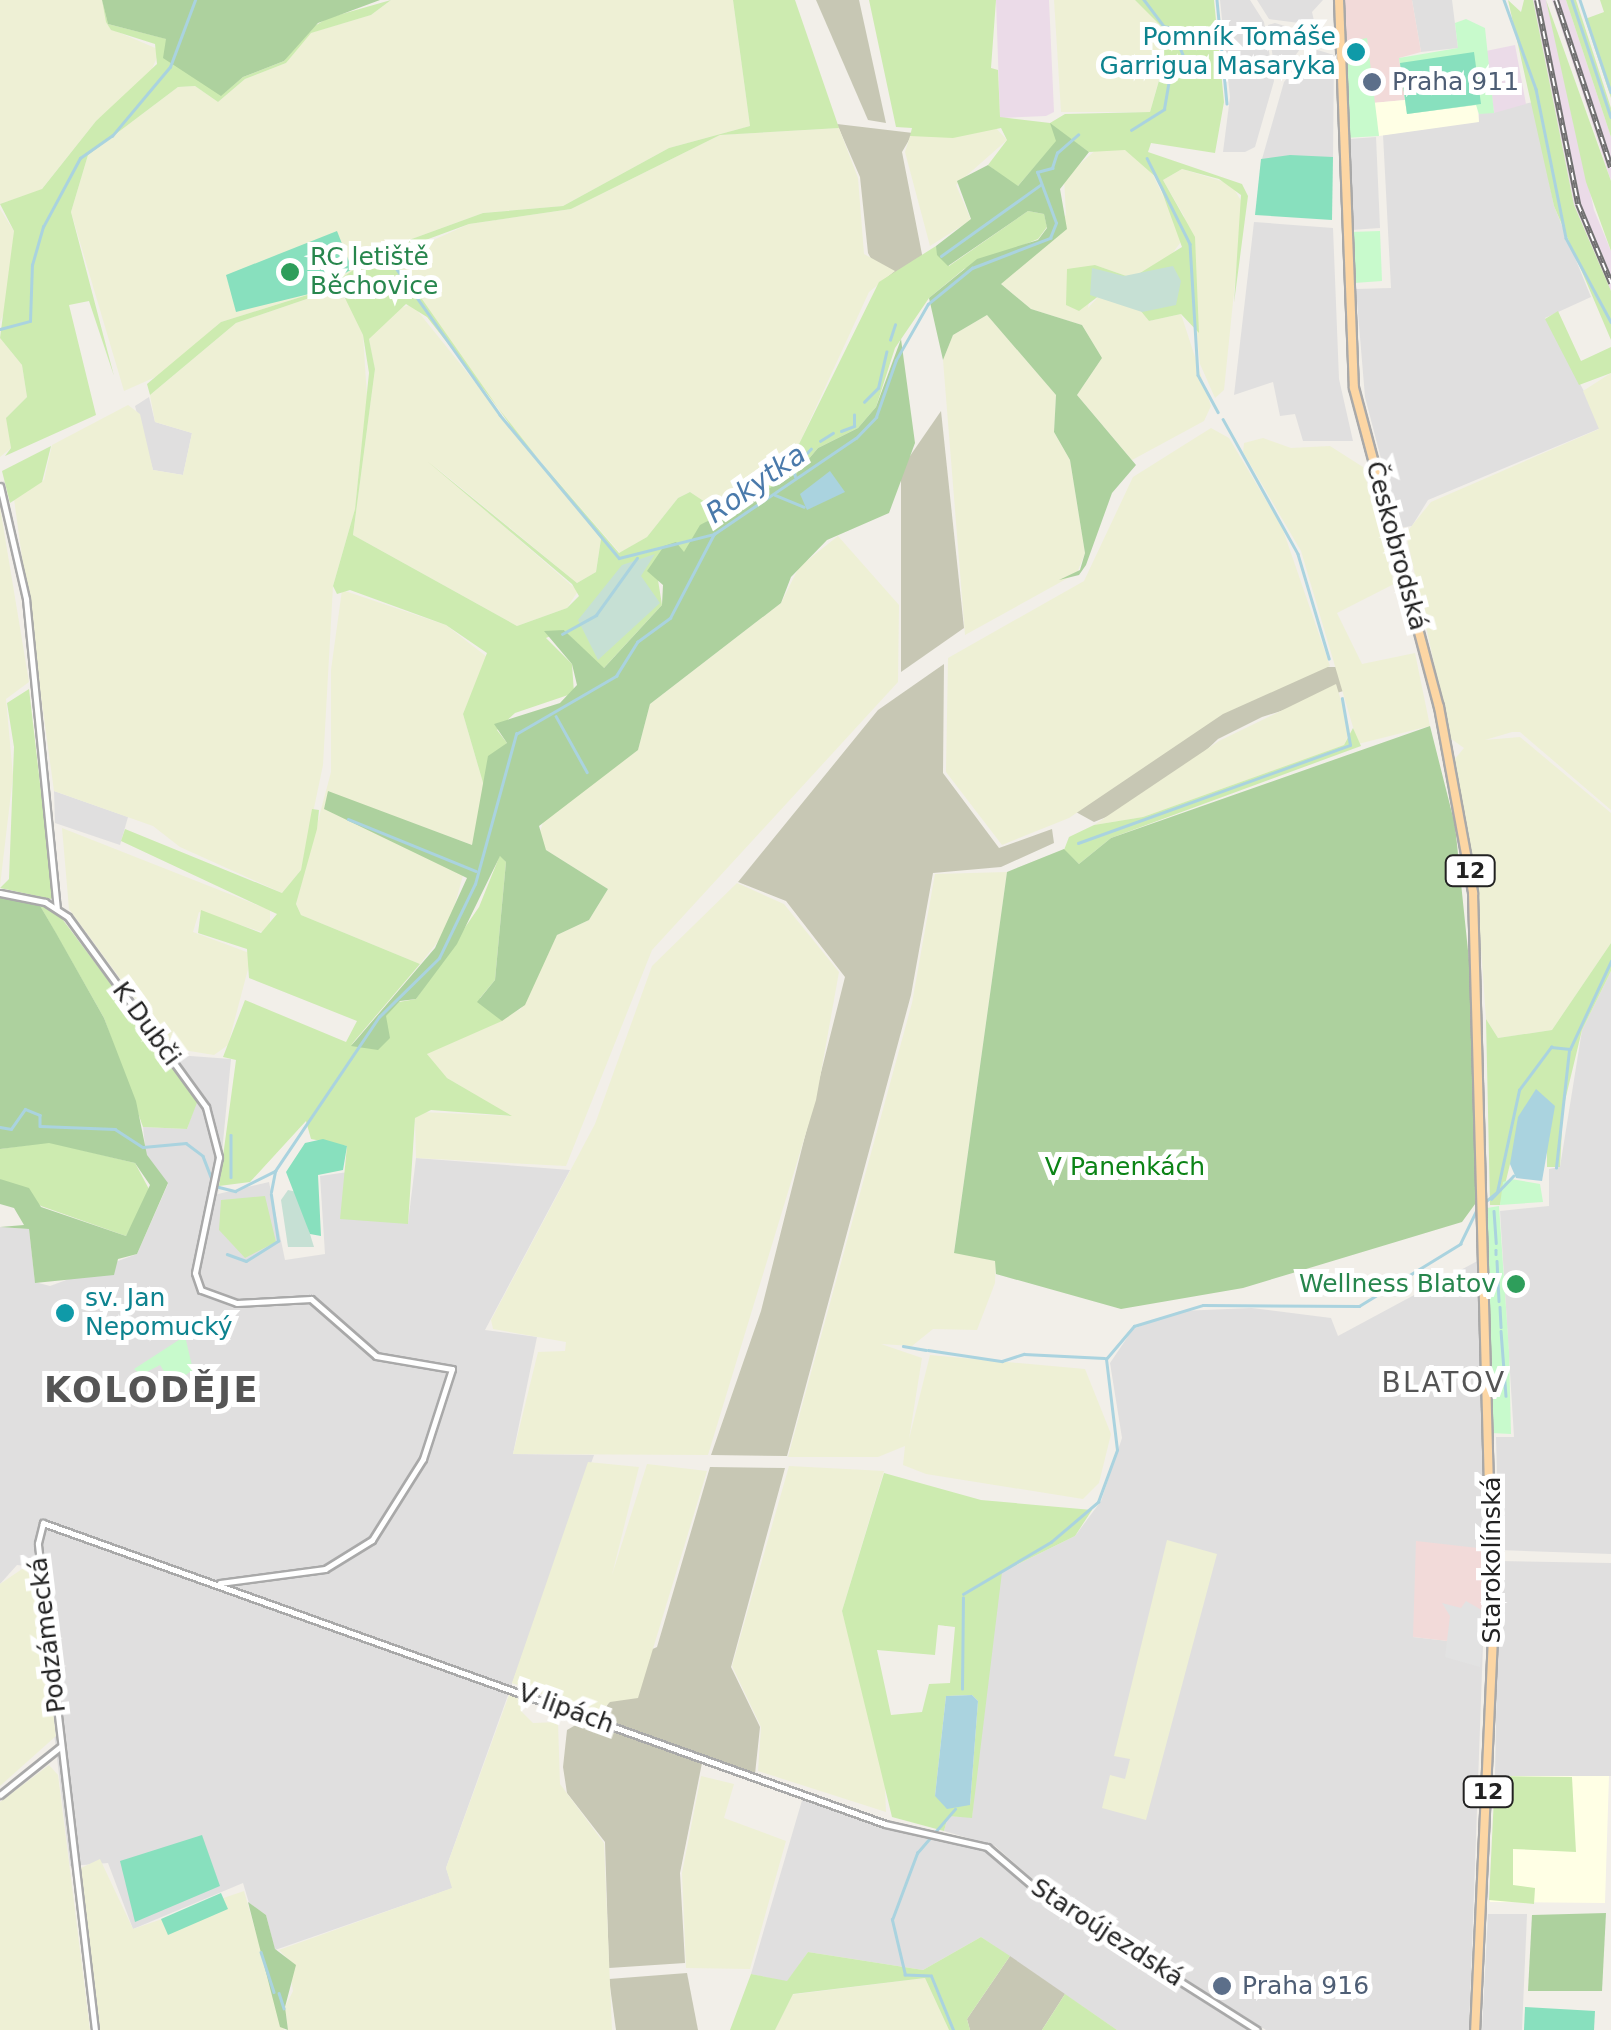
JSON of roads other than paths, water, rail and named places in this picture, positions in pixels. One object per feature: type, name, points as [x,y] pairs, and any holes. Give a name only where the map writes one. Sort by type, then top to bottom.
[{"type":"main road","name":"Českobrodská","points":[[1339,0],[1352,371],[1439,707],[1468,860],[1483,1090]]},
{"type":"main road","name":"Starokolínská","points":[[1475,2030],[1492,1700],[1483,1090]]},
{"type":"street","points":[[0,486],[26,599],[57,908],[0,893]]},
{"type":"street","name":"K Dubči","points":[[57,908],[206,1107],[218,1138],[217,1180],[194,1273],[201,1290],[237,1303],[311,1299],[376,1356],[452,1369],[423,1459],[372,1540],[325,1569],[234,1580]]},
{"type":"street","name":"Podzámecká","points":[[94,2030],[39,1524],[222,1583]]},
{"type":"street","points":[[222,1583],[234,1580],[233,1589]]},
{"type":"street","name":"V lipách","points":[[222,1583],[899,1828]]},
{"type":"street","points":[[0,1794],[62,1746]]},
{"type":"street","name":"Staroújezdská","points":[[899,1828],[987,1846],[1042,1894],[1257,2030]]},
{"type":"water","points":[[830,471],[845,492],[807,510],[800,494]]},
{"type":"water","points":[[1536,1089],[1555,1106],[1542,1181],[1516,1178],[1510,1164],[1518,1117]]},
{"type":"water","points":[[972,1695],[978,1701],[970,1805],[947,1809],[935,1796],[946,1696]]},
{"type":"waterway","points":[[0,329],[30,321],[32,265],[43,227],[80,158],[112,136],[170,67],[195,0]]},
{"type":"waterway","name":"Rokytka","points":[[1131,130],[1164,109],[1171,68],[1187,66],[1180,49],[1184,30],[1164,27],[1144,0]]},
{"type":"waterway","points":[[1217,0],[1227,104]]},
{"type":"waterway","points":[[1504,0],[1536,89],[1566,238],[1611,322]]},
{"type":"waterway","points":[[1572,0],[1611,117]]},
{"type":"waterway","points":[[1580,0],[1611,92]]},
{"type":"waterway","name":"Rokytka","points":[[215,1186],[235,1191],[275,1171],[379,1017],[439,958],[475,884],[516,734],[616,676],[637,642],[670,618],[714,534],[856,438],[876,417],[896,360],[928,304],[972,268],[1050,238],[1056,223],[1037,172],[1052,168],[1057,153],[1078,135]]},
{"type":"waterway","points":[[1147,158],[1190,244],[1198,375],[1218,412]]},
{"type":"waterway","points":[[941,256],[1040,185]]},
{"type":"waterway","points":[[389,258],[500,415],[619,558],[714,534]]},
{"type":"waterway","points":[[890,340],[895,325]]},
{"type":"waterway","points":[[864,402],[878,388],[886,352]]},
{"type":"waterway","points":[[841,431],[854,426],[854,415]]},
{"type":"waterway","points":[[1223,419],[1298,554],[1329,658]]},
{"type":"waterway","points":[[820,441],[833,433]]},
{"type":"waterway","points":[[795,477],[793,468],[811,449]]},
{"type":"waterway","points":[[775,495],[804,507]]},
{"type":"waterway","points":[[562,634],[596,615],[637,558]]},
{"type":"waterway","points":[[1078,843],[1350,745],[1342,699]]},
{"type":"waterway","points":[[556,716],[587,772]]},
{"type":"waterway","points":[[348,819],[476,871]]},
{"type":"waterway","points":[[1485,1202],[1497,1192],[1519,1090],[1551,1047],[1570,1049],[1611,961]]},
{"type":"waterway","points":[[1556,1168],[1569,1051]]},
{"type":"waterway","name":"Rokytka","points":[[0,1127],[11,1129],[25,1109],[40,1115],[40,1126],[115,1129],[143,1147],[186,1143],[203,1156],[212,1179]]},
{"type":"waterway","points":[[231,1135],[231,1177]]},
{"type":"waterway","points":[[271,1192],[275,1171]]},
{"type":"waterway","points":[[1491,1199],[1513,1176]]},
{"type":"waterway","points":[[227,1254],[246,1261],[278,1241],[271,1195]]},
{"type":"waterway","points":[[963,1594],[1051,1542],[1098,1502],[1117,1450],[1106,1359],[1134,1326],[1203,1305],[1359,1306],[1460,1244],[1478,1207]]},
{"type":"waterway","points":[[1494,1211],[1496,1243]]},
{"type":"waterway","points":[[1497,1261],[1499,1301]]},
{"type":"waterway","points":[[1500,1307],[1501,1327]]},
{"type":"waterway","points":[[1501,1331],[1506,1396]]},
{"type":"waterway","points":[[903,1346],[926,1350]]},
{"type":"waterway","points":[[928,1350],[1002,1361],[1024,1354],[1104,1358]]},
{"type":"waterway","points":[[962,1689],[963,1598]]},
{"type":"waterway","points":[[953,2030],[931,1976],[905,1975],[892,1920],[917,1853],[955,1809]]},
{"type":"waterway","points":[[261,1952],[274,1992]]},
{"type":"waterway","points":[[279,1993],[284,2008]]},
{"type":"railway","points":[[1537,0],[1578,204],[1611,283]]},
{"type":"railway","points":[[1556,0],[1611,167]]},
{"type":"place","name":"Pomník Tomáše Garrigua Masaryka","points":[[1356,52]]},
{"type":"place","name":"Praha 911","points":[[1372,82]]},
{"type":"place","name":"RC letiště Běchovice","points":[[290,272]]},
{"type":"place","name":"Wellness Blatov","points":[[1516,1284]]},
{"type":"place","name":"sv. Jan Nepomucký","points":[[65,1313]]},
{"type":"place","name":"Praha 916","points":[[1222,1986]]},
{"type":"district","name":"BLATOV","points":[[1444,1383]]},
{"type":"district","name":"KOLODĚJE","points":[[152,1390]]},
{"type":"park label","name":"V Panenkách","points":[[1125,1167]]}]
